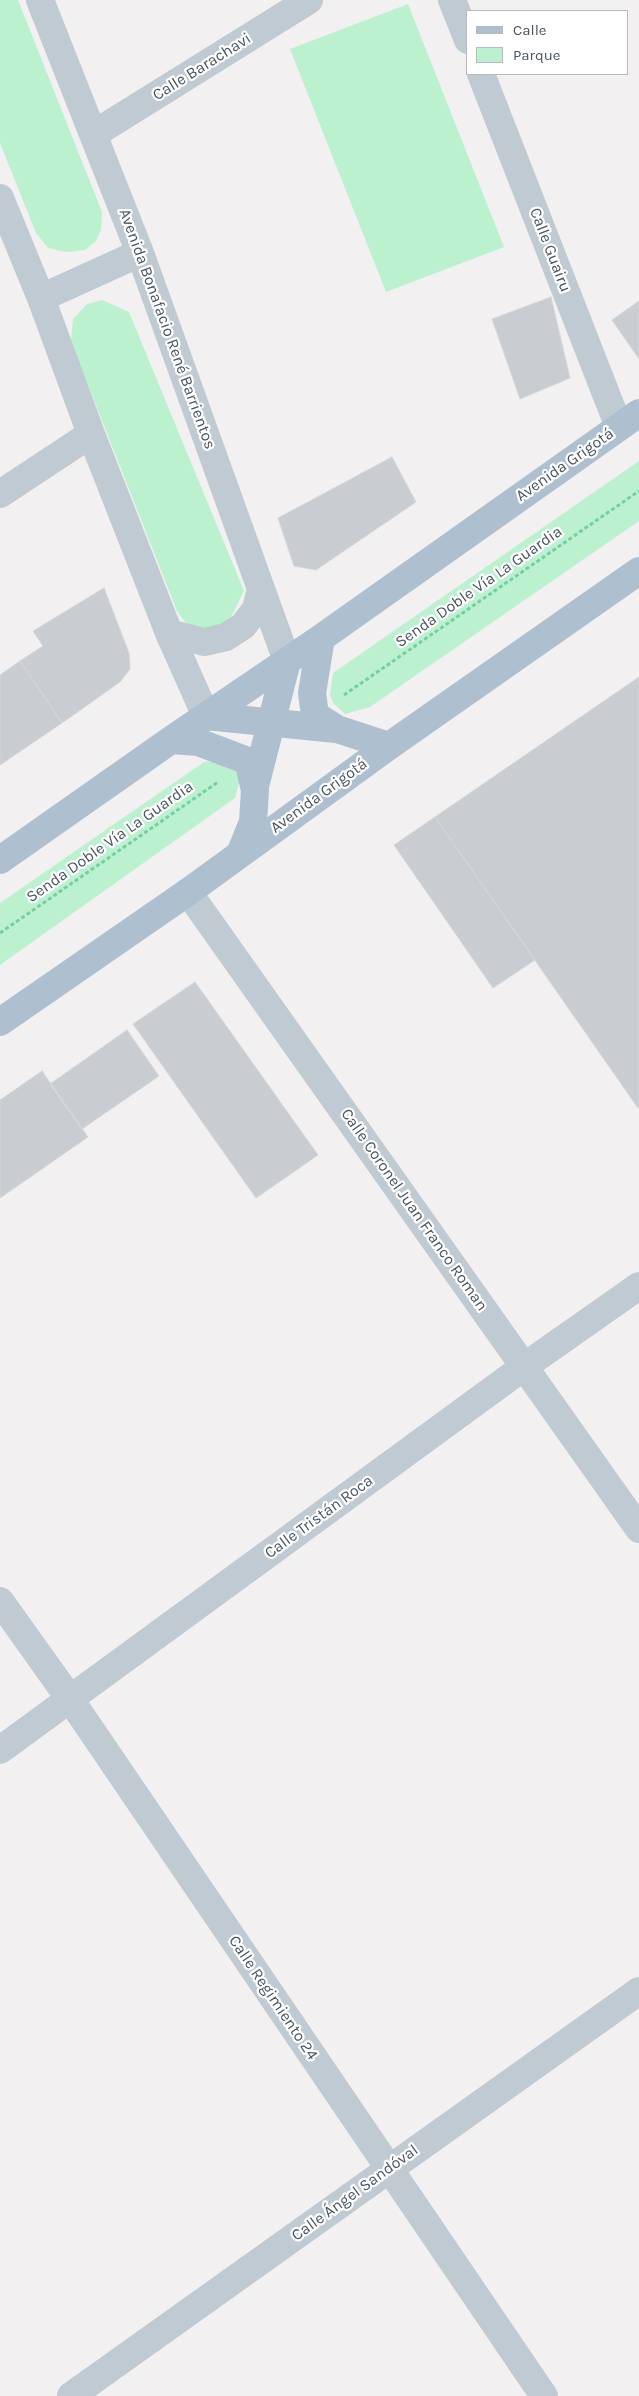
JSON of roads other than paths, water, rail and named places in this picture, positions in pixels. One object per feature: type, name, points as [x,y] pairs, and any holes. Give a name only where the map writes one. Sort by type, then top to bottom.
[{"type":"main road","name":"Avenida Grigotá","points":[[0,860],[171,740],[322,638],[629,420]]},
{"type":"main road","name":"Avenida Grigotá","points":[[0,1022],[188,892],[389,746],[639,571]]},
{"type":"main road","points":[[322,638],[312,693],[315,715],[337,729]]},
{"type":"main road","points":[[240,854],[253,822],[254,790],[287,661]]},
{"type":"main road","points":[[206,716],[337,729],[389,746]]},
{"type":"main road","points":[[171,740],[198,742],[248,761],[254,790]]},
{"type":"street","name":"Avenida Bonafacio René Barrientos","points":[[40,0],[140,253],[287,661]]},
{"type":"street","name":"Calle Barachavi","points":[[94,134],[309,0]]},
{"type":"street","points":[[452,0],[466,35]]},
{"type":"street","name":"Calle Guairu","points":[[481,75],[629,420]]},
{"type":"street","points":[[0,198],[41,298],[90,434],[169,633],[206,716]]},
{"type":"street","points":[[41,298],[140,253]]},
{"type":"street","points":[[0,494],[90,434]]},
{"type":"street","points":[[169,633],[204,642],[226,638],[244,626],[256,609],[261,589]]},
{"type":"street","name":"Calle Coronel Juan Franco Roman","points":[[188,892],[639,1528]]},
{"type":"street","name":"Calle Tristán Roca","points":[[0,1750],[525,1366],[639,1286]]},
{"type":"street","name":"Calle Regimiento 24","points":[[0,1601],[70,1699],[544,2396]]},
{"type":"street","name":"Calle Ángel Sandóval","points":[[71,2396],[639,1991]]}]
